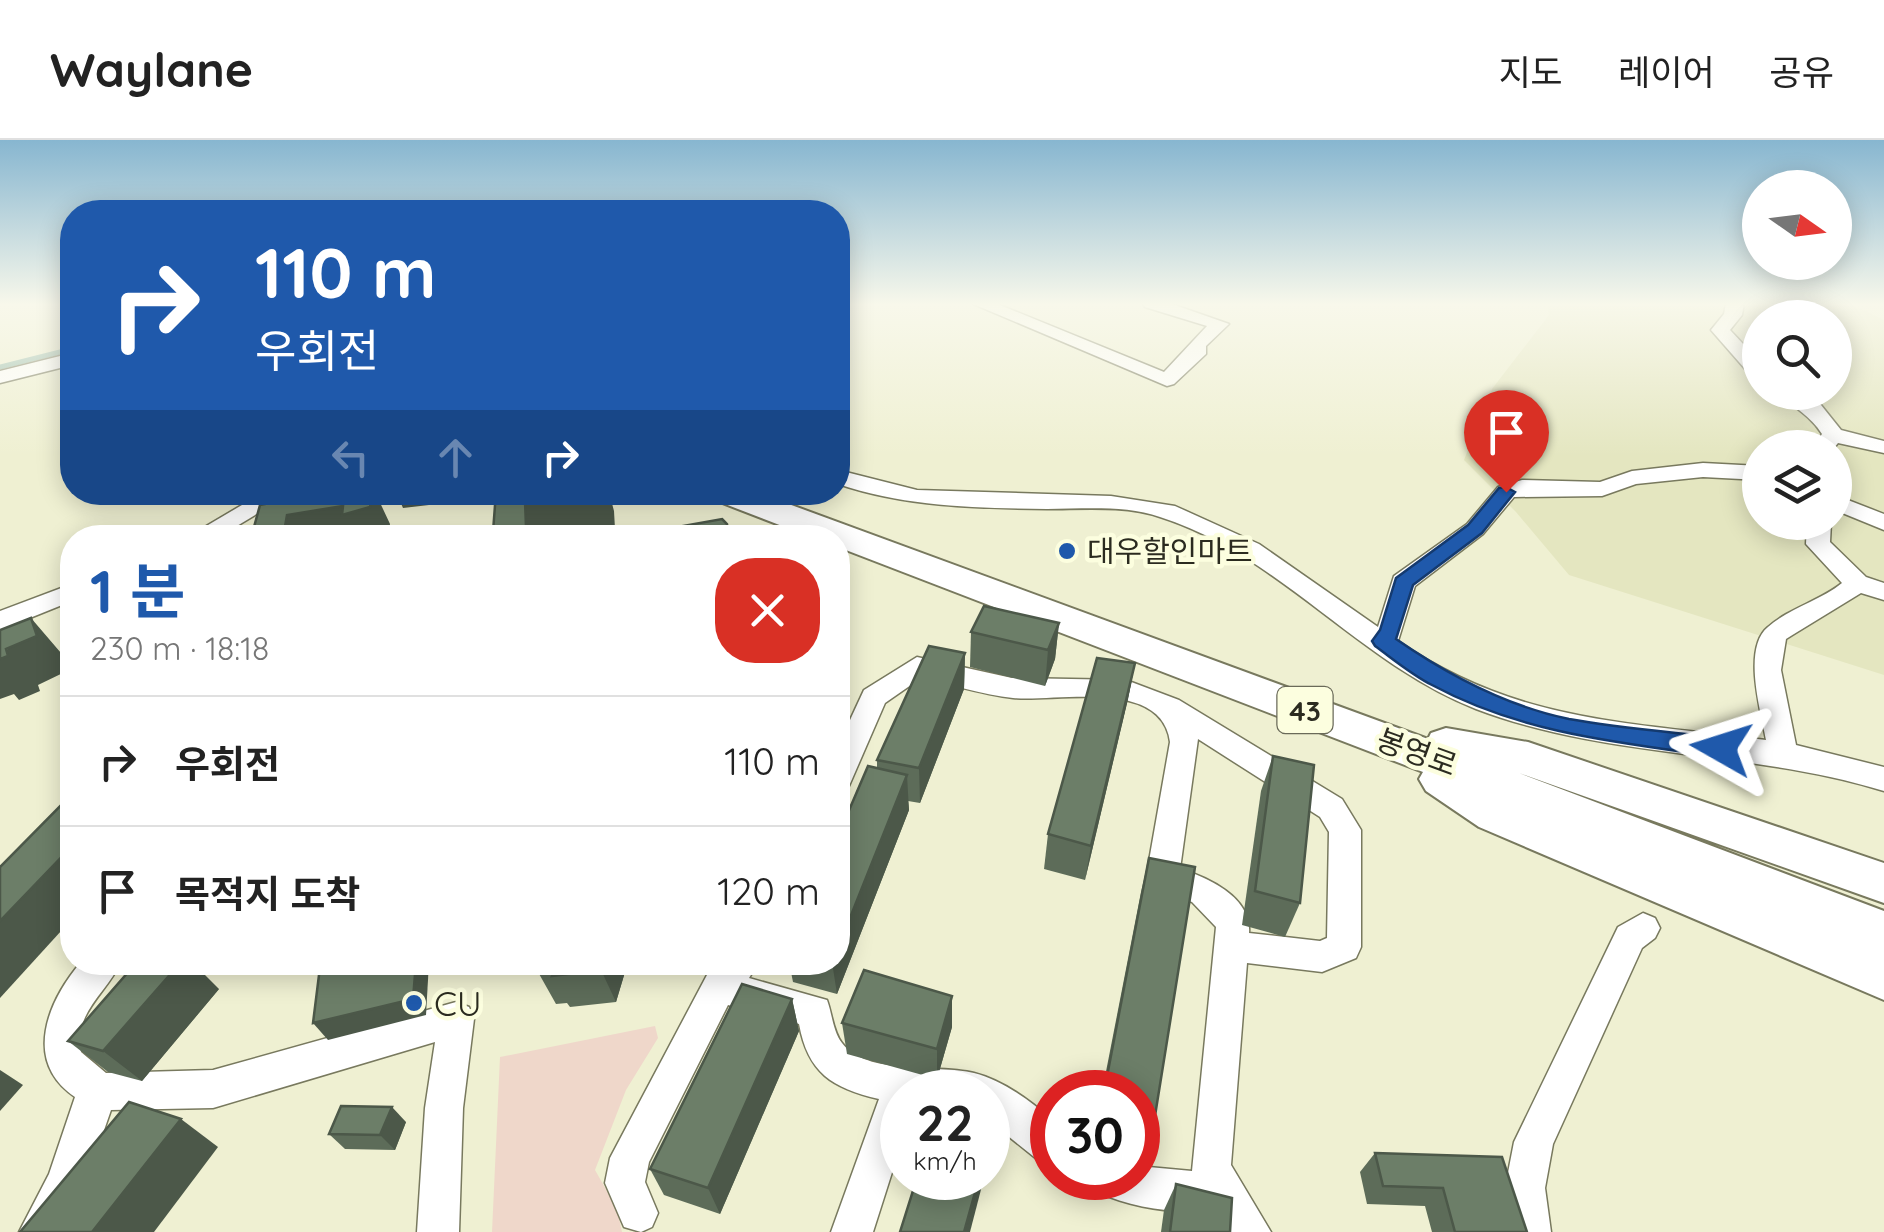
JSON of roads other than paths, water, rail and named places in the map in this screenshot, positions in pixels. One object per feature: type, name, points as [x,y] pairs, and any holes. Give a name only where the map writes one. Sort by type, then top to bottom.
[{"type":"highway","name":"봉영로","points":[[759,505],[812,525]]},
{"type":"highway","name":"봉영로","points":[[850,539],[1884,932]]},
{"type":"highway","points":[[1366,733],[1528,758],[1884,883]]},
{"type":"highway","points":[[1366,733],[1494,814],[1884,977]]},
{"type":"street","points":[[1104,354],[1168,380],[1195,354]]},
{"type":"street","points":[[0,377],[60,362]]},
{"type":"street","points":[[1852,444],[1884,447]]},
{"type":"street","points":[[1382,641],[1390,632],[1403,582],[1475,529],[1506,492],[1522,487],[1602,489],[1632,478],[1703,470],[1742,472]]},
{"type":"street","points":[[850,480],[922,498],[1121,503],[1170,512],[1268,561],[1438,679],[1482,700],[1568,727],[1783,754],[1884,778]]},
{"type":"street","points":[[222,525],[258,505]]},
{"type":"street","points":[[1852,509],[1884,523]]},
{"type":"street","points":[[1783,754],[1766,670],[1774,635],[1801,615],[1871,588],[1818,544],[1818,540]]},
{"type":"street","points":[[0,621],[60,597]]},
{"type":"street","points":[[850,751],[874,697],[917,668],[1012,688],[1081,684],[1116,687],[1169,707],[1331,808],[1345,830],[1344,946],[1322,958],[1234,946]]},
{"type":"street","points":[[1169,707],[1180,720],[1184,742],[1162,878],[1192,884],[1218,900],[1234,924],[1211,1169],[1250,1232]]},
{"type":"street","points":[[1530,1232],[1525,1188],[1534,1142],[1630,938],[1643,928]]},
{"type":"street","points":[[94,975],[74,1002],[58,1035],[62,1058],[86,1084],[101,1092],[213,1089],[456,1019],[444,1108],[438,1232]]},
{"type":"street","points":[[638,1214],[625,1184],[630,1158],[729,975]]},
{"type":"street","points":[[732,975],[814,1012],[824,1051],[849,1074],[880,1082]]},
{"type":"street","points":[[40,1232],[66,1182],[88,1112],[101,1092]]},
{"type":"street","points":[[852,1232],[880,1150]]},
{"type":"street","points":[[1160,1190],[1222,1191]]},
{"type":"waterway","points":[[0,367],[52,354]]},
{"type":"place","name":"대우할인마트","points":[[1067,551]]},
{"type":"place","name":"CU","points":[[414,1003]]}]
